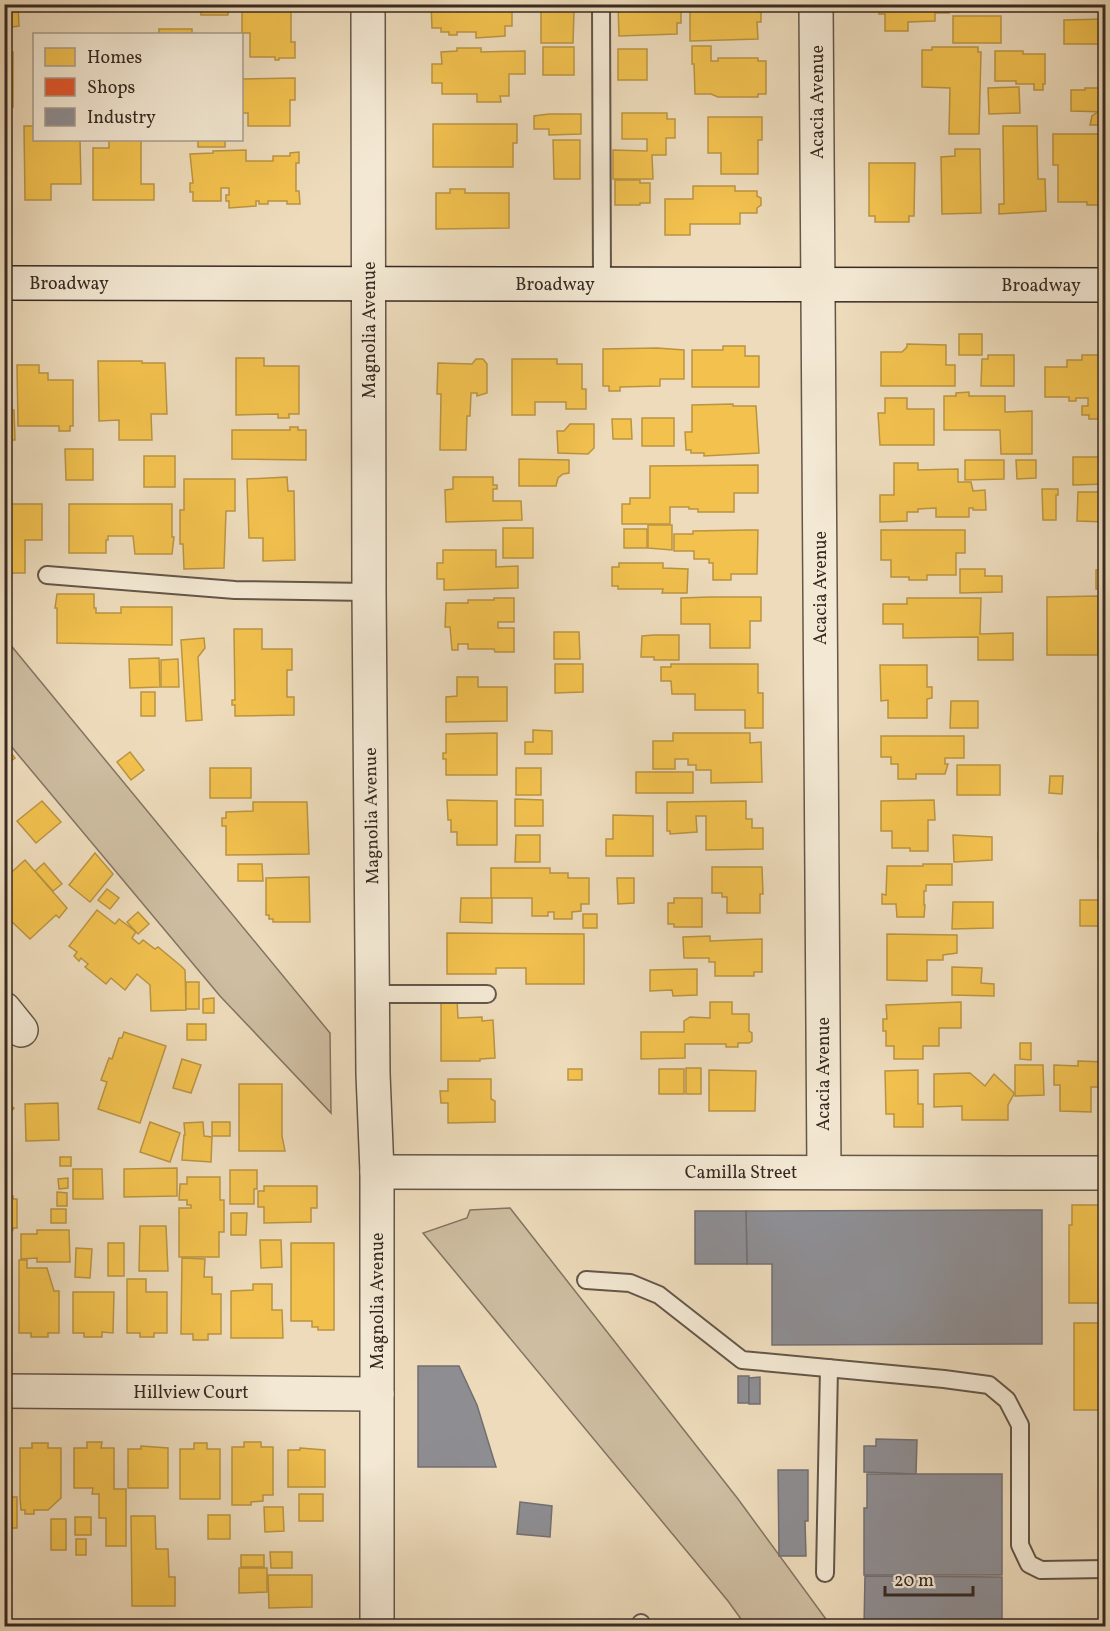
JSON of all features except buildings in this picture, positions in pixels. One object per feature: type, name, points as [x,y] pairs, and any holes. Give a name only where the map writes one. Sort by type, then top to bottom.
[{"type":"street","name":"Magnolia Avenue","points":[[368,4],[369,592],[372,994],[376,1172],[377,1626]]},
{"type":"street","name":"Acacia Avenue","points":[[816,4],[824,1172]]},
{"type":"street","name":"Broadway","points":[[4,283],[1106,285]]},
{"type":"street","name":"Camilla Street","points":[[376,1172],[1106,1173]]},
{"type":"street","name":"Hillview Court","points":[[4,1391],[377,1394]]},
{"type":"lane","points":[[600,4],[602,284]]},
{"type":"lane","points":[[47,575],[234,590],[369,592]]},
{"type":"lane","points":[[372,994],[487,994]]},
{"type":"lane","points":[[586,1280],[630,1282],[659,1295],[742,1360],[944,1378],[989,1385],[1007,1400],[1020,1425],[1020,1545],[1029,1564],[1041,1570],[1106,1569]]},
{"type":"lane","points":[[825,1573],[830,1368]]},
{"type":"shaded area","points":[[4,637],[330,1033],[331,1113],[220,996],[5,739]]},
{"type":"shaded area","points":[[510,1208],[738,1499],[831,1626],[746,1626],[728,1601],[423,1233],[467,1218],[470,1210]]}]
